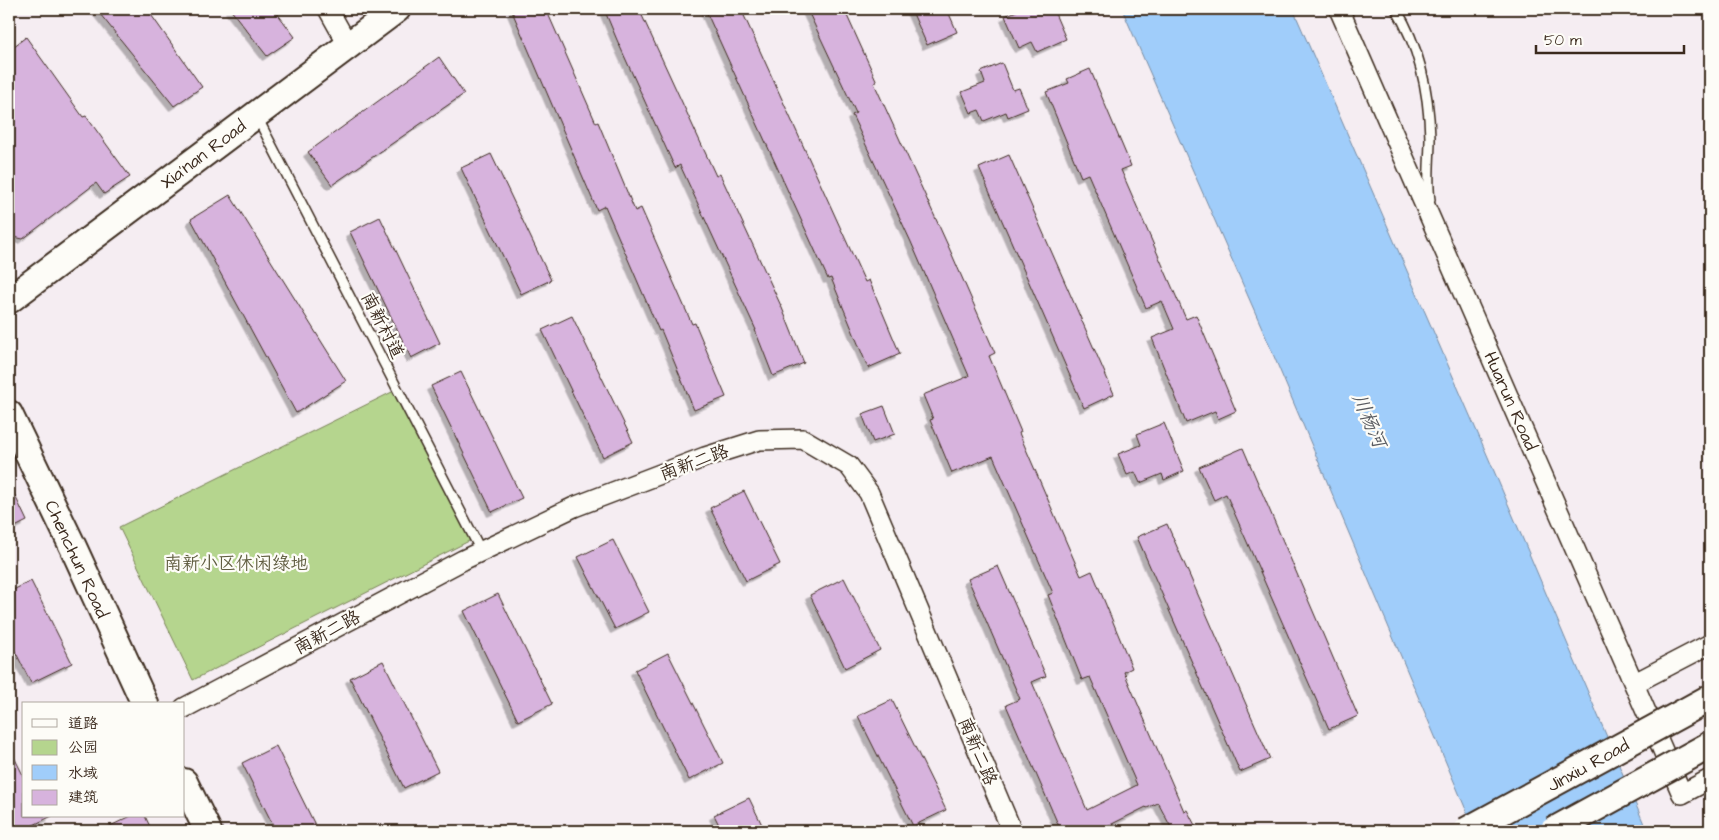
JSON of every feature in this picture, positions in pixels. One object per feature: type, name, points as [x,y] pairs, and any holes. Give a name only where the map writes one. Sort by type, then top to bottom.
[{"type":"street","points":[[328,9],[348,45]]},
{"type":"street","name":"Xia'nan Road","points":[[9,300],[398,9]]},
{"type":"street","name":"Huarun Road","points":[[1339,9],[1682,794],[1710,779]]},
{"type":"street","name":"Chenchun Road","points":[[9,414],[73,547],[143,702]]},
{"type":"street","name":"南新二路","points":[[185,707],[481,551],[574,507],[704,457],[759,440],[803,440],[849,466],[869,493],[1012,831]]},
{"type":"street","points":[[1635,683],[1710,644]]},
{"type":"street","name":"Jinxiu Road","points":[[1466,831],[1710,698]]},
{"type":"street","points":[[1553,831],[1710,745]]},
{"type":"street","points":[[185,784],[208,831]]},
{"type":"lane","points":[[1396,9],[1407,30],[1425,83],[1430,138],[1428,188],[1434,225]]},
{"type":"lane","name":"南新村道","points":[[256,114],[481,551]]},
{"type":"green space","name":"南新小区休闲绿地","points":[[396,390],[471,540],[193,680],[119,527]]},
{"type":"water","name":"川杨河","points":[[1122,9],[1293,9],[1488,457],[1647,831],[1475,831],[1262,328]]},
{"type":"building","points":[[96,9],[147,9],[202,87],[174,106]]},
{"type":"building","points":[[230,9],[274,9],[295,37],[267,56]]},
{"type":"building","points":[[511,9],[546,9],[596,123],[598,122],[635,211],[641,208],[692,324],[695,323],[726,397],[694,410],[661,330],[659,331],[605,206],[597,210]]},
{"type":"building","points":[[604,9],[639,9],[716,176],[720,174],[782,308],[804,363],[773,376],[756,330],[680,165],[675,168]]},
{"type":"building","points":[[705,9],[741,9],[865,282],[869,280],[900,354],[868,368],[831,278],[828,279]]},
{"type":"building","points":[[807,9],[844,9],[877,82],[874,83],[995,353],[989,356],[1021,432],[1019,433],[1081,576],[1092,571],[1132,668],[1124,672],[1184,811],[1187,810],[1198,831],[1173,831],[1158,803],[1098,831],[1061,831],[1006,705],[1020,699],[968,579],[998,566],[1046,676],[1032,682],[1087,810],[1137,785],[1090,677],[1082,680],[1048,595],[1053,593],[993,456],[952,473],[930,420],[933,419],[923,395],[969,376],[911,242],[852,115],[856,113]]},
{"type":"building","points":[[911,9],[947,9],[957,32],[927,45]]},
{"type":"building","points":[[1021,9],[1053,9],[1066,39],[1037,52],[1032,42],[1019,48],[1005,16]]},
{"type":"building","points":[[26,37],[83,117],[86,116],[130,177],[104,194],[96,183],[23,239],[9,236],[9,50]]},
{"type":"building","points":[[439,57],[464,94],[332,185],[308,152]]},
{"type":"building","points":[[1002,63],[1013,90],[1019,88],[1028,109],[1008,117],[1006,112],[984,121],[979,110],[971,113],[962,92],[985,83],[981,72]]},
{"type":"building","points":[[1090,69],[1131,166],[1121,170],[1186,319],[1196,315],[1236,411],[1218,419],[1215,411],[1186,423],[1152,338],[1174,329],[1162,301],[1146,308],[1088,174],[1081,177],[1046,92],[1069,83],[1067,79]]},
{"type":"building","points":[[491,154],[551,280],[521,294],[461,168]]},
{"type":"building","points":[[1009,155],[1114,394],[1084,408],[979,168]]},
{"type":"building","points":[[230,195],[346,381],[296,413],[191,219]]},
{"type":"building","points":[[380,217],[440,343],[411,358],[350,232]]},
{"type":"building","points":[[572,316],[633,442],[603,457],[542,330]]},
{"type":"building","points":[[461,372],[522,498],[492,512],[431,386]]},
{"type":"building","points":[[884,406],[895,434],[873,442],[862,414]]},
{"type":"building","points":[[1164,423],[1184,471],[1164,480],[1162,474],[1140,483],[1135,472],[1127,475],[1118,454],[1141,445],[1137,434]]},
{"type":"building","points":[[1243,448],[1358,716],[1329,729],[1226,494],[1214,500],[1199,467]]},
{"type":"building","points":[[9,483],[27,521],[9,530]]},
{"type":"building","points":[[744,491],[780,564],[746,581],[710,508]]},
{"type":"building","points":[[1167,524],[1270,759],[1240,772],[1137,537]]},
{"type":"building","points":[[613,540],[649,612],[615,629],[578,557]]},
{"type":"building","points":[[844,578],[880,650],[845,668],[810,595]]},
{"type":"building","points":[[31,581],[72,663],[31,683],[9,639],[9,592]]},
{"type":"building","points":[[498,594],[552,704],[518,721],[464,611]]},
{"type":"building","points":[[668,653],[723,763],[689,780],[635,670]]},
{"type":"building","points":[[383,661],[438,771],[404,788],[350,678]]},
{"type":"building","points":[[892,700],[946,810],[913,826],[858,716]]},
{"type":"building","points":[[276,746],[318,831],[276,831],[242,763]]},
{"type":"building","points":[[9,747],[22,773],[22,818],[48,818],[21,831],[9,831]]},
{"type":"building","points":[[749,798],[765,831],[722,831],[714,815]]},
{"type":"building","points":[[127,818],[146,818],[152,831],[100,831]]}]
